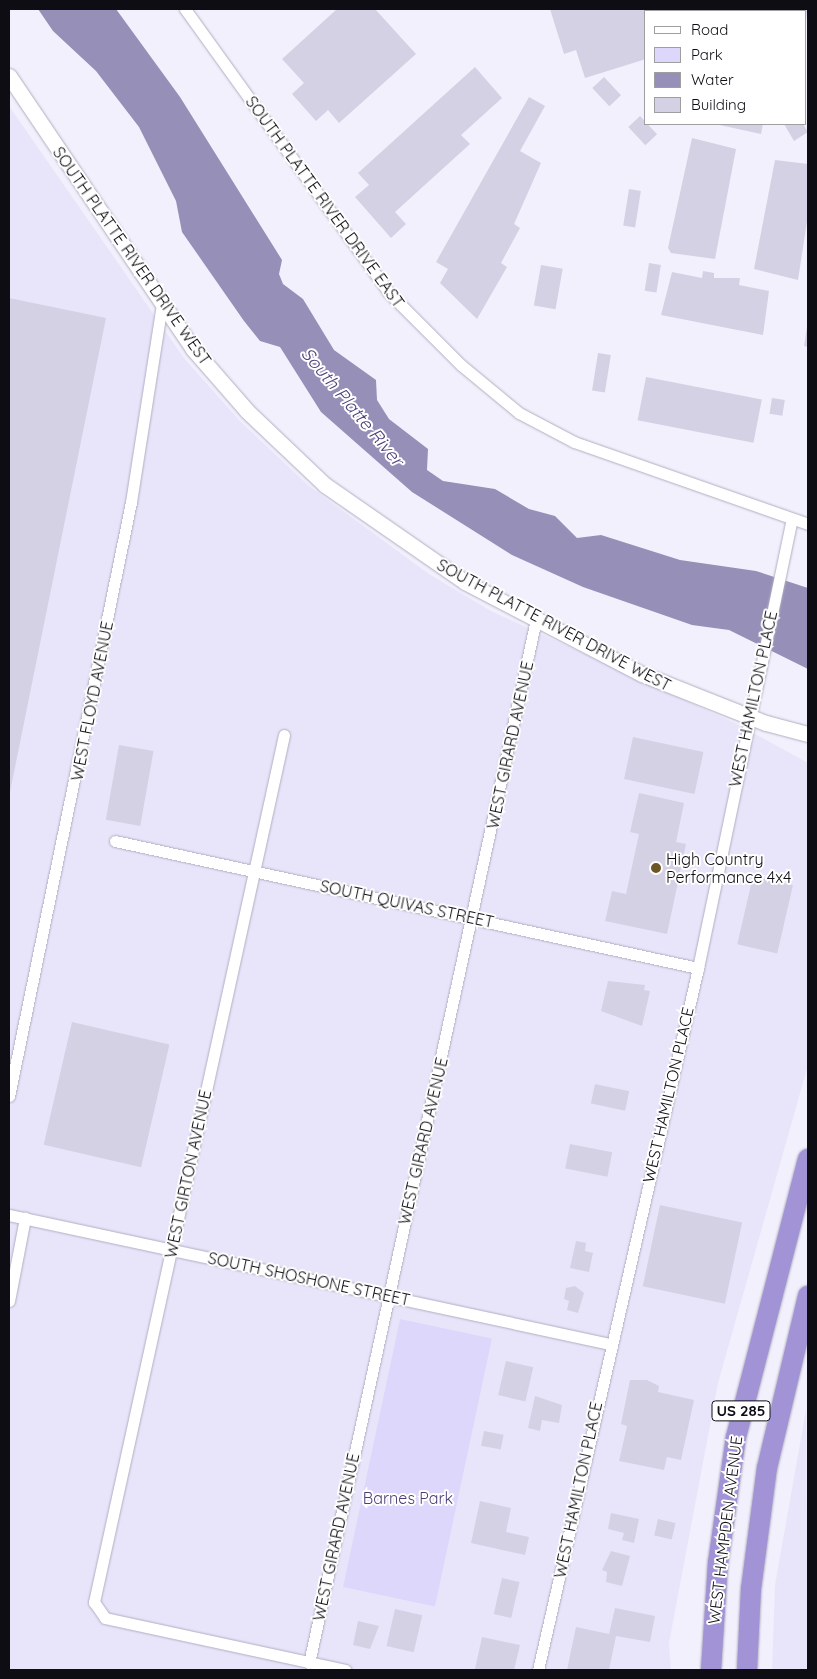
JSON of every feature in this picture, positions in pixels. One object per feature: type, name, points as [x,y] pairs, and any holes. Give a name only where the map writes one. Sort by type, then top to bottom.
[{"type":"highway","name":"WEST HAMPDEN AVENUE","points":[[711,1670],[719,1553],[736,1437],[808,1159]]},
{"type":"highway","name":"WEST HAMPDEN AVENUE","points":[[747,1670],[751,1581],[764,1487],[808,1296]]},
{"type":"street","name":"SOUTH PLATTE RIVER DRIVE EAST","points":[[185,9],[388,292],[461,365],[520,413],[574,442],[808,524]]},
{"type":"street","name":"SOUTH PLATTE RIVER DRIVE WEST","points":[[9,76],[193,349],[247,410],[324,485],[433,562],[536,619],[642,674],[748,716],[808,734]]},
{"type":"street","name":"WEST FLOYD AVENUE","points":[[9,1096],[132,502],[162,304]]},
{"type":"street","name":"WEST HAMILTON PLACE","points":[[538,1670],[610,1344],[698,968],[748,716],[792,519]]},
{"type":"street","name":"WEST GIRARD AVENUE","points":[[309,1663],[473,919],[536,619]]},
{"type":"street","name":"WEST GIRTON AVENUE","points":[[284,735],[256,871],[94,1602],[97,1612],[105,1618],[309,1663]]},
{"type":"street","name":"SOUTH QUIVAS STREET","points":[[115,841],[698,968]]},
{"type":"street","name":"SOUTH SHOSHONE STREET","points":[[9,1215],[610,1344]]},
{"type":"street","points":[[9,1301],[25,1218]]},
{"type":"street","points":[[309,1663],[344,1670]]},
{"type":"shaded area","points":[[9,106],[184,358],[240,421],[309,486],[429,574],[491,611],[739,725],[808,763],[808,1065],[718,1383],[669,1643],[671,1670],[9,1670]]},
{"type":"shaded area","points":[[806,1410],[808,1670],[772,1670],[775,1585]]},
{"type":"green space","name":"Barnes Park","points":[[400,1319],[492,1339],[435,1607],[343,1587]]},
{"type":"water","name":"South Platte River","points":[[38,9],[116,9],[180,97],[282,260],[279,274],[283,284],[303,299],[334,350],[376,380],[377,400],[389,419],[428,449],[427,470],[443,481],[495,489],[529,509],[555,516],[577,538],[601,535],[680,560],[756,571],[808,588],[808,669],[729,630],[692,625],[583,587],[512,555],[412,492],[321,412],[280,347],[260,341],[244,321],[182,232],[176,201],[139,127],[96,71],[53,31]]},
{"type":"building","points":[[337,9],[375,9],[416,54],[339,123],[328,110],[316,121],[292,94],[304,83],[282,59]]},
{"type":"building","points":[[550,9],[674,10],[644,10],[644,60],[585,78],[576,50],[564,54]]},
{"type":"building","points":[[691,9],[743,9],[743,10]]},
{"type":"building","points":[[787,9],[808,9],[807,21],[807,10]]},
{"type":"building","points":[[475,67],[502,98],[461,135],[470,144],[395,212],[406,224],[391,238],[355,197],[369,185],[358,173]]},
{"type":"building","points":[[604,77],[621,95],[609,106],[592,88]]},
{"type":"building","points":[[529,97],[545,106],[520,151],[541,163],[514,224],[520,228],[501,263],[507,267],[477,319],[440,283],[448,269],[436,262]]},
{"type":"building","points":[[640,116],[644,120],[644,125],[648,125],[657,134],[645,145],[628,127]]},
{"type":"building","points":[[720,125],[763,125],[761,134]]},
{"type":"building","points":[[785,125],[804,125],[808,132],[794,141]]},
{"type":"building","points":[[692,138],[736,149],[715,259],[671,253],[668,248]]},
{"type":"building","points":[[775,160],[808,164],[808,215],[798,280],[754,269]]},
{"type":"building","points":[[629,189],[641,191],[635,227],[623,226]]},
{"type":"building","points":[[649,263],[661,265],[656,293],[645,291]]},
{"type":"building","points":[[541,265],[563,269],[556,309],[534,305]]},
{"type":"building","points":[[703,271],[714,273],[714,278],[740,278],[739,285],[769,291],[763,335],[661,315],[672,272],[702,278]]},
{"type":"building","points":[[9,298],[106,318],[10,792],[9,792]]},
{"type":"building","points":[[808,327],[808,347],[804,346]]},
{"type":"building","points":[[598,353],[611,355],[605,393],[592,391]]},
{"type":"building","points":[[646,377],[762,400],[753,443],[638,420]]},
{"type":"building","points":[[772,398],[785,400],[782,416],[769,414]]},
{"type":"building","points":[[633,737],[703,752],[694,794],[624,779]]},
{"type":"building","points":[[119,745],[153,751],[140,826],[106,820]]},
{"type":"building","name":"High Country Performance 4x4","points":[[639,793],[684,803],[676,842],[686,844],[667,934],[605,921],[612,891],[626,894],[639,834],[630,832]]},
{"type":"building","points":[[753,876],[793,885],[777,953],[737,944]]},
{"type":"building","points":[[608,981],[645,985],[644,990],[650,991],[642,1026],[601,1011]]},
{"type":"building","points":[[72,1022],[169,1044],[141,1167],[44,1145]]},
{"type":"building","points":[[595,1084],[629,1091],[625,1111],[591,1104]]},
{"type":"building","points":[[570,1144],[612,1152],[607,1177],[565,1169]]},
{"type":"building","points":[[660,1205],[742,1222],[725,1304],[643,1286]]},
{"type":"building","points":[[576,1241],[586,1243],[585,1251],[593,1253],[589,1272],[570,1268]]},
{"type":"building","points":[[575,1286],[584,1293],[578,1313],[567,1310],[569,1301],[564,1299],[566,1288]]},
{"type":"building","points":[[506,1361],[533,1367],[525,1401],[498,1395]]},
{"type":"building","points":[[630,1380],[647,1380],[659,1386],[658,1392],[694,1400],[681,1460],[667,1457],[664,1470],[619,1461],[627,1426],[621,1424]]},
{"type":"building","points":[[535,1396],[562,1405],[559,1423],[542,1420],[540,1431],[528,1428]]},
{"type":"building","points":[[484,1431],[504,1435],[501,1450],[481,1446]]},
{"type":"building","points":[[480,1501],[511,1508],[506,1532],[529,1537],[525,1555],[471,1543]]},
{"type":"building","points":[[611,1513],[639,1519],[634,1543],[622,1540],[624,1533],[608,1529]]},
{"type":"building","points":[[658,1519],[676,1523],[672,1540],[654,1536]]},
{"type":"building","points":[[611,1551],[630,1556],[622,1586],[606,1582],[607,1572],[602,1570]]},
{"type":"building","points":[[502,1578],[520,1582],[511,1618],[494,1614]]},
{"type":"building","points":[[615,1608],[655,1616],[650,1642],[616,1636],[609,1670],[567,1670],[576,1627],[609,1634]]},
{"type":"building","points":[[395,1609],[422,1615],[414,1652],[386,1646]]},
{"type":"building","points":[[358,1621],[379,1626],[370,1649],[353,1645]]},
{"type":"building","points":[[482,1637],[520,1645],[514,1670],[475,1669]]},
{"type":"place","name":"High Country Performance 4x4","points":[[656,868]]}]
